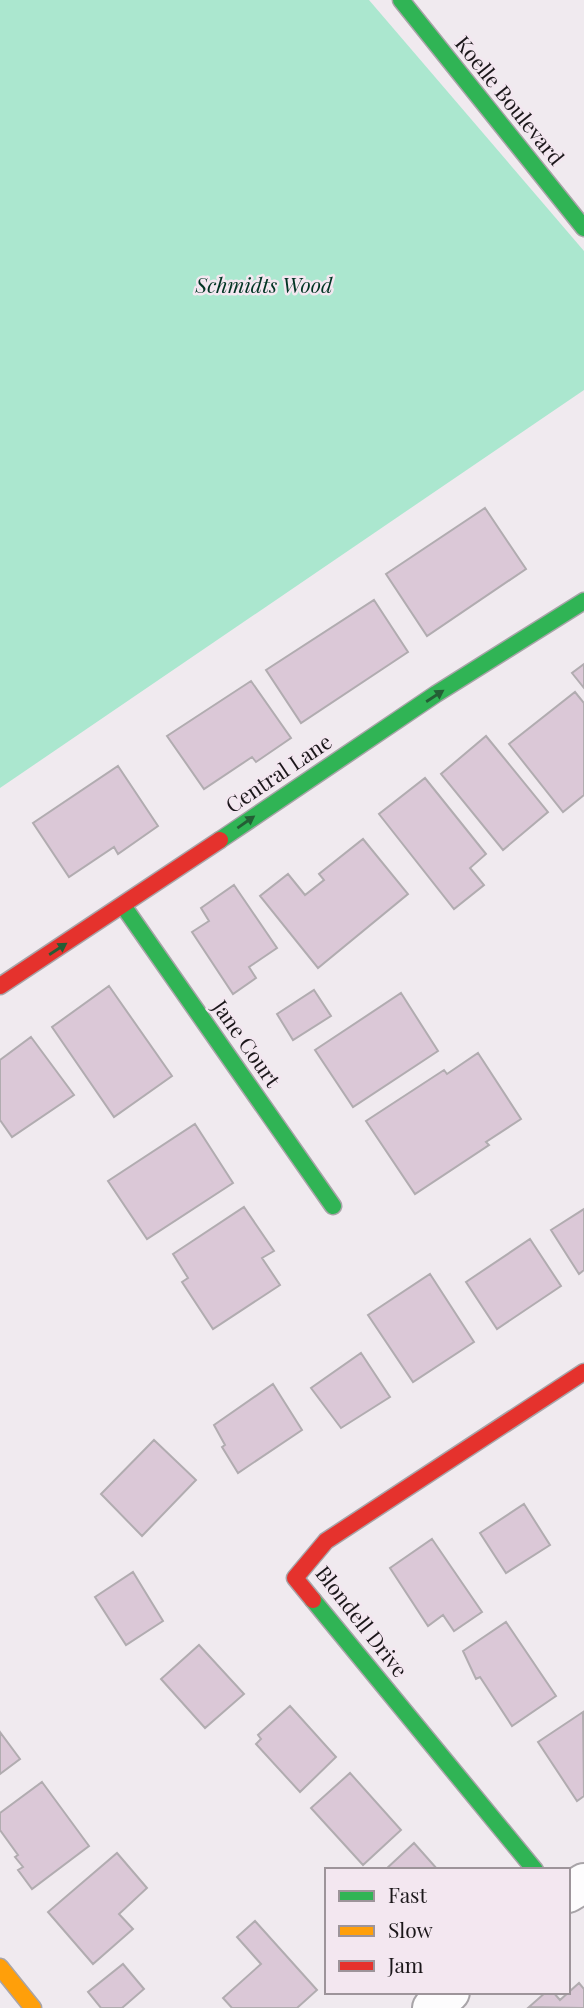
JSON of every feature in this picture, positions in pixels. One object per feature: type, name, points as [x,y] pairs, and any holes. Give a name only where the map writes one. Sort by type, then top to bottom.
[{"type":"street","name":"Koelle Boulevard","points":[[401,0],[584,228]]},
{"type":"street","name":"Central Lane","points":[[0,986],[124,907],[271,804],[584,601]]},
{"type":"street","name":"Jane Court","points":[[124,907],[333,1206]]},
{"type":"street","name":"Blondell Drive","points":[[533,1868],[295,1578],[326,1541],[584,1372]]},
{"type":"street","points":[[0,1966],[33,2008]]},
{"type":"street","points":[[432,2008],[448,1994]]},
{"type":"green space","name":"Schmidts Wood","points":[[0,0],[369,0],[584,251],[584,390],[0,788]]},
{"type":"building","points":[[485,508],[526,569],[427,636],[386,574]]},
{"type":"building","points":[[374,600],[408,652],[301,723],[266,670]]},
{"type":"building","points":[[584,664],[584,688],[572,673]]},
{"type":"building","points":[[251,681],[291,738],[256,762],[252,757],[204,789],[167,736]]},
{"type":"building","points":[[575,692],[584,703],[584,795],[563,812],[509,744]]},
{"type":"building","points":[[486,736],[548,812],[503,850],[441,774]]},
{"type":"building","points":[[118,766],[158,826],[118,854],[114,847],[69,877],[33,823]]},
{"type":"building","points":[[425,778],[486,854],[470,868],[484,885],[454,909],[379,814]]},
{"type":"building","points":[[363,839],[408,894],[318,968],[260,896],[288,874],[305,895],[324,880],[319,874]]},
{"type":"building","points":[[234,885],[277,948],[249,967],[256,978],[233,994],[192,932],[209,921],[201,908]]},
{"type":"building","points":[[109,986],[172,1076],[114,1117],[52,1027]]},
{"type":"building","points":[[314,990],[331,1016],[293,1040],[277,1014]]},
{"type":"building","points":[[401,993],[438,1051],[353,1107],[315,1050]]},
{"type":"building","points":[[31,1037],[74,1095],[12,1137],[0,1120],[0,1060]]},
{"type":"building","points":[[478,1053],[521,1119],[486,1142],[489,1145],[415,1194],[366,1121],[444,1070],[447,1074]]},
{"type":"building","points":[[195,1124],[233,1183],[147,1239],[108,1181]]},
{"type":"building","points":[[244,1207],[274,1251],[262,1258],[280,1285],[213,1329],[182,1282],[188,1278],[173,1254]]},
{"type":"building","points":[[584,1209],[584,1270],[579,1274],[551,1230]]},
{"type":"building","points":[[530,1239],[561,1286],[497,1329],[466,1282]]},
{"type":"building","points":[[430,1274],[474,1342],[413,1382],[368,1315]]},
{"type":"building","points":[[361,1353],[390,1397],[341,1428],[311,1388]]},
{"type":"building","points":[[273,1384],[302,1430],[238,1473],[222,1447],[225,1445],[214,1425]]},
{"type":"building","points":[[154,1440],[196,1480],[142,1536],[101,1494]]},
{"type":"building","points":[[524,1504],[550,1545],[506,1573],[480,1533]]},
{"type":"building","points":[[432,1539],[482,1612],[454,1631],[443,1615],[428,1626],[390,1568]]},
{"type":"building","points":[[133,1572],[163,1621],[126,1645],[95,1597]]},
{"type":"building","points":[[506,1622],[556,1696],[512,1726],[480,1677],[476,1679],[463,1651]]},
{"type":"building","points":[[199,1645],[244,1694],[205,1728],[161,1679]]},
{"type":"building","points":[[290,1706],[336,1757],[300,1792],[256,1744],[261,1739],[258,1735]]},
{"type":"building","points":[[583,1712],[584,1796],[577,1801],[538,1742]]},
{"type":"building","points":[[0,1732],[20,1759],[0,1774]]},
{"type":"building","points":[[350,1773],[401,1830],[363,1865],[311,1808]]},
{"type":"building","points":[[42,1782],[89,1846],[32,1889],[18,1870],[23,1867],[15,1857],[18,1855],[0,1830],[0,1813]]},
{"type":"building","points":[[414,1843],[436,1868],[387,1868]]},
{"type":"building","points":[[117,1853],[147,1888],[119,1914],[133,1929],[93,1964],[48,1912]]},
{"type":"building","points":[[255,1921],[317,1990],[297,2008],[232,2008],[223,1998],[261,1964],[237,1937]]},
{"type":"building","points":[[123,1964],[144,1989],[122,2008],[101,2008],[88,1992]]},
{"type":"building","points":[[579,1983],[584,1989],[584,2008],[529,2007],[544,1994],[555,1994],[560,2000],[570,1994]]},
{"type":"traffic: fast","points":[[401,0],[584,228]]},
{"type":"traffic: fast","points":[[220,840],[436,694],[584,601]]},
{"type":"traffic: fast","points":[[124,907],[333,1206]]},
{"type":"traffic: fast","points":[[313,1600],[533,1868]]},
{"type":"traffic: slow","points":[[0,1967],[33,2008]]},
{"type":"traffic: jam","points":[[0,986],[220,840]]},
{"type":"traffic: jam","points":[[313,1600],[295,1578],[326,1541],[584,1372]]}]
